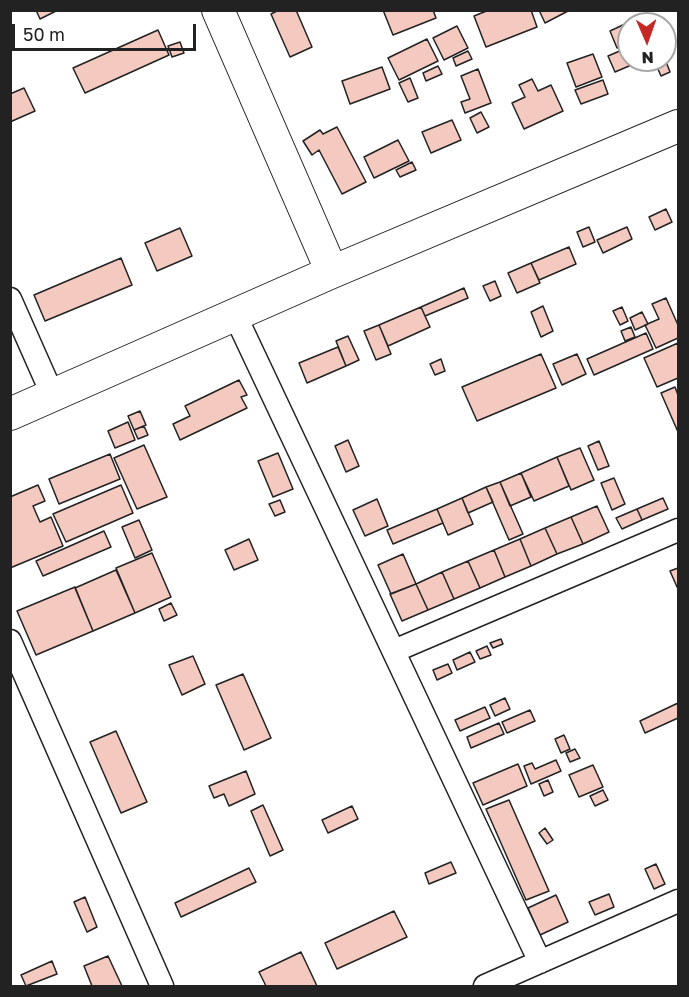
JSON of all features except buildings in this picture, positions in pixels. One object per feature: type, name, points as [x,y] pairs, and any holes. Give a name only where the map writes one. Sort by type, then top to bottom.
[{"type":"main road","points":[[218,10],[332,272]]},
{"type":"main road","points":[[10,414],[332,272],[678,126]]},
{"type":"street","points":[[10,299],[53,396]]},
{"type":"street","points":[[235,315],[540,962]]},
{"type":"street","points":[[394,651],[678,530]]},
{"type":"street","points":[[10,641],[162,987]]},
{"type":"street","points":[[484,987],[678,901]]}]
